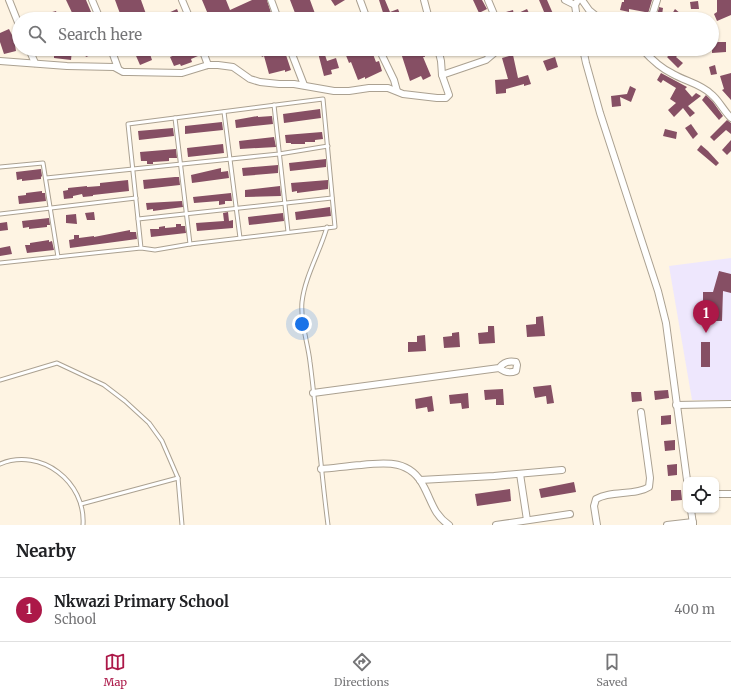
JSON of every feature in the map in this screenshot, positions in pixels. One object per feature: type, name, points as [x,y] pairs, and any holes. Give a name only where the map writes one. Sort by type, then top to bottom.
[{"type":"street","points":[[8,0],[13,12]]},
{"type":"street","points":[[92,0],[97,12]]},
{"type":"street","points":[[182,0],[187,12]]},
{"type":"street","points":[[271,0],[275,12]]},
{"type":"street","points":[[360,0],[364,12]]},
{"type":"street","points":[[424,0],[427,12]]},
{"type":"street","points":[[488,0],[493,12]]},
{"type":"street","points":[[565,0],[576,3]]},
{"type":"street","points":[[582,0],[591,12]]},
{"type":"street","points":[[653,12],[657,0]]},
{"type":"street","points":[[32,56],[35,63]]},
{"type":"street","points":[[114,56],[118,68]]},
{"type":"street","points":[[205,56],[208,65]]},
{"type":"street","points":[[293,56],[304,85]]},
{"type":"street","points":[[382,56],[394,80],[397,91]]},
{"type":"street","points":[[0,61],[68,66],[114,66],[123,72],[182,73],[208,65],[218,65],[232,67],[250,79],[260,82],[304,85],[334,91],[388,88],[403,94],[446,98],[449,95],[442,75],[440,56]]},
{"type":"street","points":[[442,75],[486,60],[491,56]]},
{"type":"street","points":[[585,56],[600,113],[658,291],[666,323],[687,477]]},
{"type":"street","points":[[649,56],[657,65],[712,94],[723,110],[731,118]]},
{"type":"street","points":[[313,393],[499,368]]},
{"type":"street","points":[[676,405],[731,404]]},
{"type":"street","points":[[598,525],[594,506],[596,499],[602,496],[642,490],[649,487],[650,482],[641,412]]},
{"type":"street","points":[[321,469],[382,463],[393,463],[402,466],[412,472],[420,480],[434,510],[440,518],[449,525]]},
{"type":"street","points":[[420,480],[562,470]]},
{"type":"street","points":[[520,474],[527,520]]},
{"type":"street","points":[[719,494],[731,494]]},
{"type":"street","points":[[667,525],[693,523],[691,513]]},
{"type":"street","points":[[496,525],[570,514]]},
{"type":"lane","points":[[0,263],[141,248],[155,250],[190,244],[335,227],[323,99],[128,124],[141,248]]},
{"type":"lane","points":[[274,105],[288,232]]},
{"type":"lane","points":[[224,112],[240,238]]},
{"type":"lane","points":[[175,118],[190,244]]},
{"type":"lane","points":[[46,178],[279,154],[328,146]]},
{"type":"lane","points":[[0,167],[43,163],[58,256]]},
{"type":"lane","points":[[0,214],[136,198]]},
{"type":"lane","points":[[138,219],[332,198]]},
{"type":"lane","points":[[327,227],[307,281],[303,294],[302,305],[310,361],[328,525]]},
{"type":"lane","points":[[0,380],[57,363],[104,385],[125,401],[149,423],[162,441],[178,478],[182,525]]},
{"type":"lane","points":[[0,464],[18,460],[32,460],[45,464],[57,471],[68,480],[75,491],[81,504],[83,525]]},
{"type":"lane","points":[[81,504],[178,478]]},
{"type":"shaded area","points":[[731,258],[731,400],[692,400],[669,266]]},
{"type":"building","points":[[66,0],[86,0],[91,12],[72,12]]},
{"type":"building","points":[[115,0],[141,0],[145,12],[119,12]]},
{"type":"building","points":[[202,0],[226,0],[230,10],[252,0],[267,0],[271,12],[207,12]]},
{"type":"building","points":[[290,0],[310,0],[314,12],[298,12],[295,12]]},
{"type":"building","points":[[331,0],[345,0],[335,6]]},
{"type":"building","points":[[379,0],[385,0],[390,12],[383,12]]},
{"type":"building","points":[[473,0],[482,0],[487,9],[479,12]]},
{"type":"building","points":[[539,0],[547,0],[552,12],[544,12]]},
{"type":"building","points":[[624,0],[652,0],[648,12],[629,9],[629,12],[620,10],[622,2],[624,2]]},
{"type":"building","points":[[717,0],[731,0],[731,15],[719,20],[719,12],[717,12]]},
{"type":"building","points":[[698,1],[699,9],[691,9],[690,2]]},
{"type":"building","points":[[659,7],[663,8],[662,12],[658,12]]},
{"type":"building","points":[[177,9],[178,12],[170,12]]},
{"type":"building","points":[[398,9],[399,12],[390,12]]},
{"type":"building","points":[[527,9],[528,12],[520,12]]},
{"type":"building","points":[[9,29],[12,35],[12,52],[4,54],[0,42],[0,33]]},
{"type":"building","points":[[719,42],[726,42],[726,52],[719,52]]},
{"type":"building","points":[[54,56],[71,56],[71,60],[54,58]]},
{"type":"building","points":[[136,56],[151,56],[152,60],[140,65]]},
{"type":"building","points":[[198,56],[191,59],[192,62],[181,66],[180,64],[174,66],[170,57]]},
{"type":"building","points":[[264,56],[286,56],[291,70],[269,74]]},
{"type":"building","points":[[319,56],[325,56],[327,61],[336,58],[339,68],[331,70],[332,74],[324,76]]},
{"type":"building","points":[[346,56],[374,56],[376,62],[379,61],[382,71],[365,79],[365,77],[358,80],[351,62],[349,63]]},
{"type":"building","points":[[402,56],[425,56],[423,57],[431,76],[423,80],[421,76],[410,81]]},
{"type":"building","points":[[513,56],[518,78],[528,75],[531,84],[524,86],[524,84],[506,89],[506,93],[496,94],[495,80],[508,79],[502,58]]},
{"type":"building","points":[[677,56],[676,57],[683,63],[678,68],[667,57]]},
{"type":"building","points":[[555,57],[558,67],[547,71],[543,61]]},
{"type":"building","points":[[715,65],[717,74],[711,75],[709,67]]},
{"type":"building","points":[[661,73],[687,87],[685,89],[692,97],[696,93],[701,96],[688,106],[695,113],[690,117],[683,108],[674,117],[668,110],[676,103],[670,99],[676,88],[663,80],[661,83],[657,80]]},
{"type":"building","points":[[731,73],[731,100],[722,90],[724,89],[720,76]]},
{"type":"building","points":[[630,86],[636,89],[631,102],[620,97],[621,106],[612,107],[611,96],[627,94]]},
{"type":"building","points":[[706,95],[723,116],[719,120],[702,100]]},
{"type":"building","points":[[320,109],[321,118],[284,123],[283,114]]},
{"type":"building","points":[[258,116],[272,116],[273,124],[236,128],[235,120]]},
{"type":"building","points":[[727,120],[731,123],[731,134],[726,130],[714,141],[710,137]]},
{"type":"building","points":[[222,122],[223,130],[185,134],[185,126]]},
{"type":"building","points":[[691,124],[698,134],[693,139],[685,128]]},
{"type":"building","points":[[173,128],[174,136],[139,140],[138,131]]},
{"type":"building","points":[[665,129],[677,132],[676,139],[663,136]]},
{"type":"building","points":[[322,132],[323,139],[315,140],[315,142],[305,142],[305,144],[286,143],[285,135]]},
{"type":"building","points":[[274,137],[276,147],[240,149],[239,141]]},
{"type":"building","points":[[731,140],[731,151],[727,155],[722,150]]},
{"type":"building","points":[[223,144],[224,153],[188,157],[187,148]]},
{"type":"building","points":[[701,145],[719,163],[716,166],[697,150]]},
{"type":"building","points":[[176,149],[177,158],[169,158],[169,161],[147,164],[147,161],[141,161],[140,152]]},
{"type":"building","points":[[326,159],[326,167],[290,171],[289,163]]},
{"type":"building","points":[[278,165],[278,173],[243,176],[242,168]]},
{"type":"building","points":[[221,168],[221,172],[228,171],[229,178],[192,183],[191,175]]},
{"type":"building","points":[[41,169],[41,179],[22,181],[22,179],[17,180],[16,172]]},
{"type":"building","points":[[179,177],[180,185],[144,189],[143,180]]},
{"type":"building","points":[[128,180],[129,191],[83,197],[82,194],[73,196],[73,198],[64,199],[63,191],[68,190],[68,188],[100,186],[100,183]]},
{"type":"building","points":[[328,180],[328,189],[297,193],[297,191],[292,192],[291,183]]},
{"type":"building","points":[[280,186],[281,196],[245,197],[245,190]]},
{"type":"building","points":[[42,191],[42,193],[45,193],[46,201],[19,204],[18,196],[26,195],[26,193]]},
{"type":"building","points":[[231,193],[232,201],[225,201],[225,204],[219,205],[219,201],[194,203],[193,197]]},
{"type":"building","points":[[182,201],[183,207],[153,211],[153,209],[147,210],[146,203]]},
{"type":"building","points":[[330,207],[331,216],[296,220],[295,212]]},
{"type":"building","points":[[94,212],[95,220],[87,220],[85,213]]},
{"type":"building","points":[[228,212],[229,221],[233,220],[233,228],[197,231],[196,223],[224,221],[223,213]]},
{"type":"building","points":[[283,213],[284,221],[249,225],[248,217]]},
{"type":"building","points":[[76,214],[77,224],[66,223],[66,215]]},
{"type":"building","points":[[49,218],[50,225],[47,225],[47,227],[29,229],[29,227],[23,228],[22,221]]},
{"type":"building","points":[[7,222],[8,230],[0,231],[0,223]]},
{"type":"building","points":[[176,224],[185,226],[186,233],[151,237],[150,229],[159,229],[159,227],[165,226],[165,228],[176,227]]},
{"type":"building","points":[[130,230],[130,232],[136,232],[137,239],[70,248],[69,240],[74,239],[74,235],[79,235],[79,238],[94,237]]},
{"type":"building","points":[[49,240],[49,242],[52,241],[54,250],[27,253],[25,245]]},
{"type":"building","points":[[10,246],[12,254],[0,256],[0,248]]},
{"type":"building","points":[[719,271],[731,274],[731,293],[723,291],[722,321],[703,321],[703,292],[713,292]]},
{"type":"building","points":[[543,316],[545,336],[527,337],[526,325],[536,324],[536,317]]},
{"type":"building","points":[[488,326],[494,326],[495,343],[479,344],[478,333],[488,332]]},
{"type":"building","points":[[459,332],[460,347],[444,348],[443,337],[452,336],[452,333]]},
{"type":"building","points":[[425,335],[426,351],[408,352],[408,342],[417,342],[417,336]]},
{"type":"building","points":[[701,342],[710,342],[710,367],[701,367]]},
{"type":"building","points":[[551,385],[554,403],[547,404],[546,396],[535,398],[533,387]]},
{"type":"building","points":[[503,389],[504,405],[496,405],[496,399],[485,400],[484,390]]},
{"type":"building","points":[[668,390],[669,398],[655,400],[654,391]]},
{"type":"building","points":[[631,392],[641,392],[642,401],[632,402]]},
{"type":"building","points":[[468,393],[469,408],[462,409],[461,403],[450,404],[449,395]]},
{"type":"building","points":[[432,396],[434,411],[428,412],[427,407],[416,409],[415,399]]},
{"type":"building","points":[[671,415],[671,424],[661,425],[661,416]]},
{"type":"building","points":[[675,440],[675,450],[665,451],[664,441]]},
{"type":"building","points":[[677,464],[677,475],[668,476],[667,465]]},
{"type":"building","points":[[574,482],[576,492],[541,498],[539,489]]},
{"type":"building","points":[[510,489],[511,501],[477,506],[475,494]]},
{"type":"building","points":[[671,490],[681,490],[682,500],[671,501]]},
{"type":"place","name":"Nkwazi Primary School","points":[[706,333]]}]
